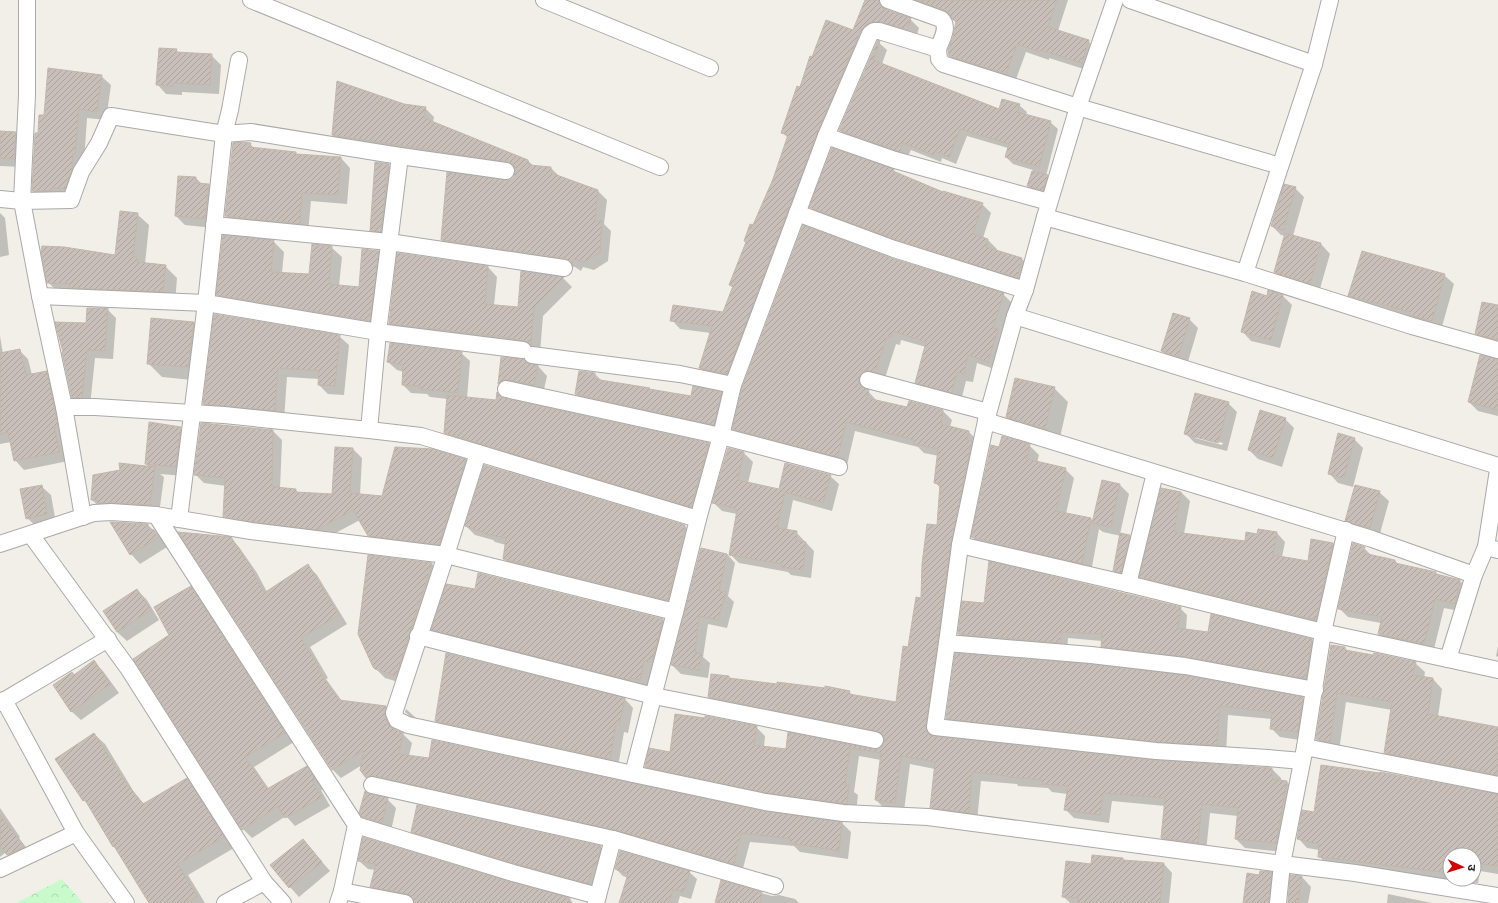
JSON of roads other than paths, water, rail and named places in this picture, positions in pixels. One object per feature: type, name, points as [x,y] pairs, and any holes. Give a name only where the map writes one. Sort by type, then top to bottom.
[{"type":"street","points":[[27,0],[27,95],[22,201],[40,296],[64,407],[83,517]]},
{"type":"street","points":[[251,0],[660,167]]},
{"type":"street","points":[[544,0],[710,68]]},
{"type":"street","points":[[888,0],[941,19],[945,22],[946,27],[938,49],[938,60],[943,64],[1280,166]]},
{"type":"street","points":[[1115,0],[1078,106],[1047,209],[1025,290],[1015,316],[987,417],[960,545],[935,727],[1156,752],[1268,758],[1304,754],[1498,785]]},
{"type":"street","points":[[1130,0],[1314,64]]},
{"type":"street","points":[[1245,273],[1314,64],[1330,0]]},
{"type":"street","points":[[633,774],[733,385],[826,136],[870,34],[874,31],[879,31],[938,49]]},
{"type":"street","points":[[179,519],[206,303],[224,134],[239,60]]},
{"type":"street","points":[[0,199],[22,201],[71,200],[81,172],[99,143],[111,116],[224,134],[251,132],[400,156],[506,170]]},
{"type":"street","points":[[826,136],[895,160],[1245,273],[1412,326],[1498,350]]},
{"type":"street","points":[[369,430],[378,332],[400,156]]},
{"type":"street","points":[[797,213],[894,249],[1025,290]]},
{"type":"street","points":[[214,225],[389,242],[564,268]]},
{"type":"street","points":[[40,296],[206,303],[378,332],[680,374],[733,385]]},
{"type":"street","points":[[1015,316],[1498,466]]},
{"type":"street","points":[[868,380],[987,417],[1155,473],[1346,530],[1474,575]]},
{"type":"street","points":[[506,389],[721,436],[839,467]]},
{"type":"street","points":[[64,407],[192,412],[421,436],[698,519]]},
{"type":"street","points":[[478,454],[394,713],[397,720],[408,725],[765,802],[835,812],[928,817],[1355,873],[1498,896]]},
{"type":"street","points":[[1448,659],[1474,575],[1492,549],[1498,470]]},
{"type":"street","points":[[1128,584],[1155,473]]},
{"type":"street","points":[[0,544],[94,513],[111,512],[156,515],[251,531],[446,556],[675,612]]},
{"type":"street","points":[[156,515],[356,825],[597,900],[613,839]]},
{"type":"street","points":[[1278,903],[1282,864],[1304,754],[1323,632],[1346,530]]},
{"type":"street","points":[[31,535],[128,668],[264,882],[283,903]]},
{"type":"street","points":[[960,545],[1128,584],[1323,632],[1498,670]]},
{"type":"street","points":[[418,636],[654,696],[875,740]]},
{"type":"street","points":[[108,639],[2,702],[76,833],[126,903]]},
{"type":"street","points":[[947,643],[1091,655],[1185,666],[1315,690]]},
{"type":"street","points":[[372,785],[613,839],[775,886]]},
{"type":"street","points":[[356,825],[340,897],[405,903]]},
{"type":"street","points":[[0,869],[76,833]]},
{"type":"street","points":[[225,903],[264,882]]}]
